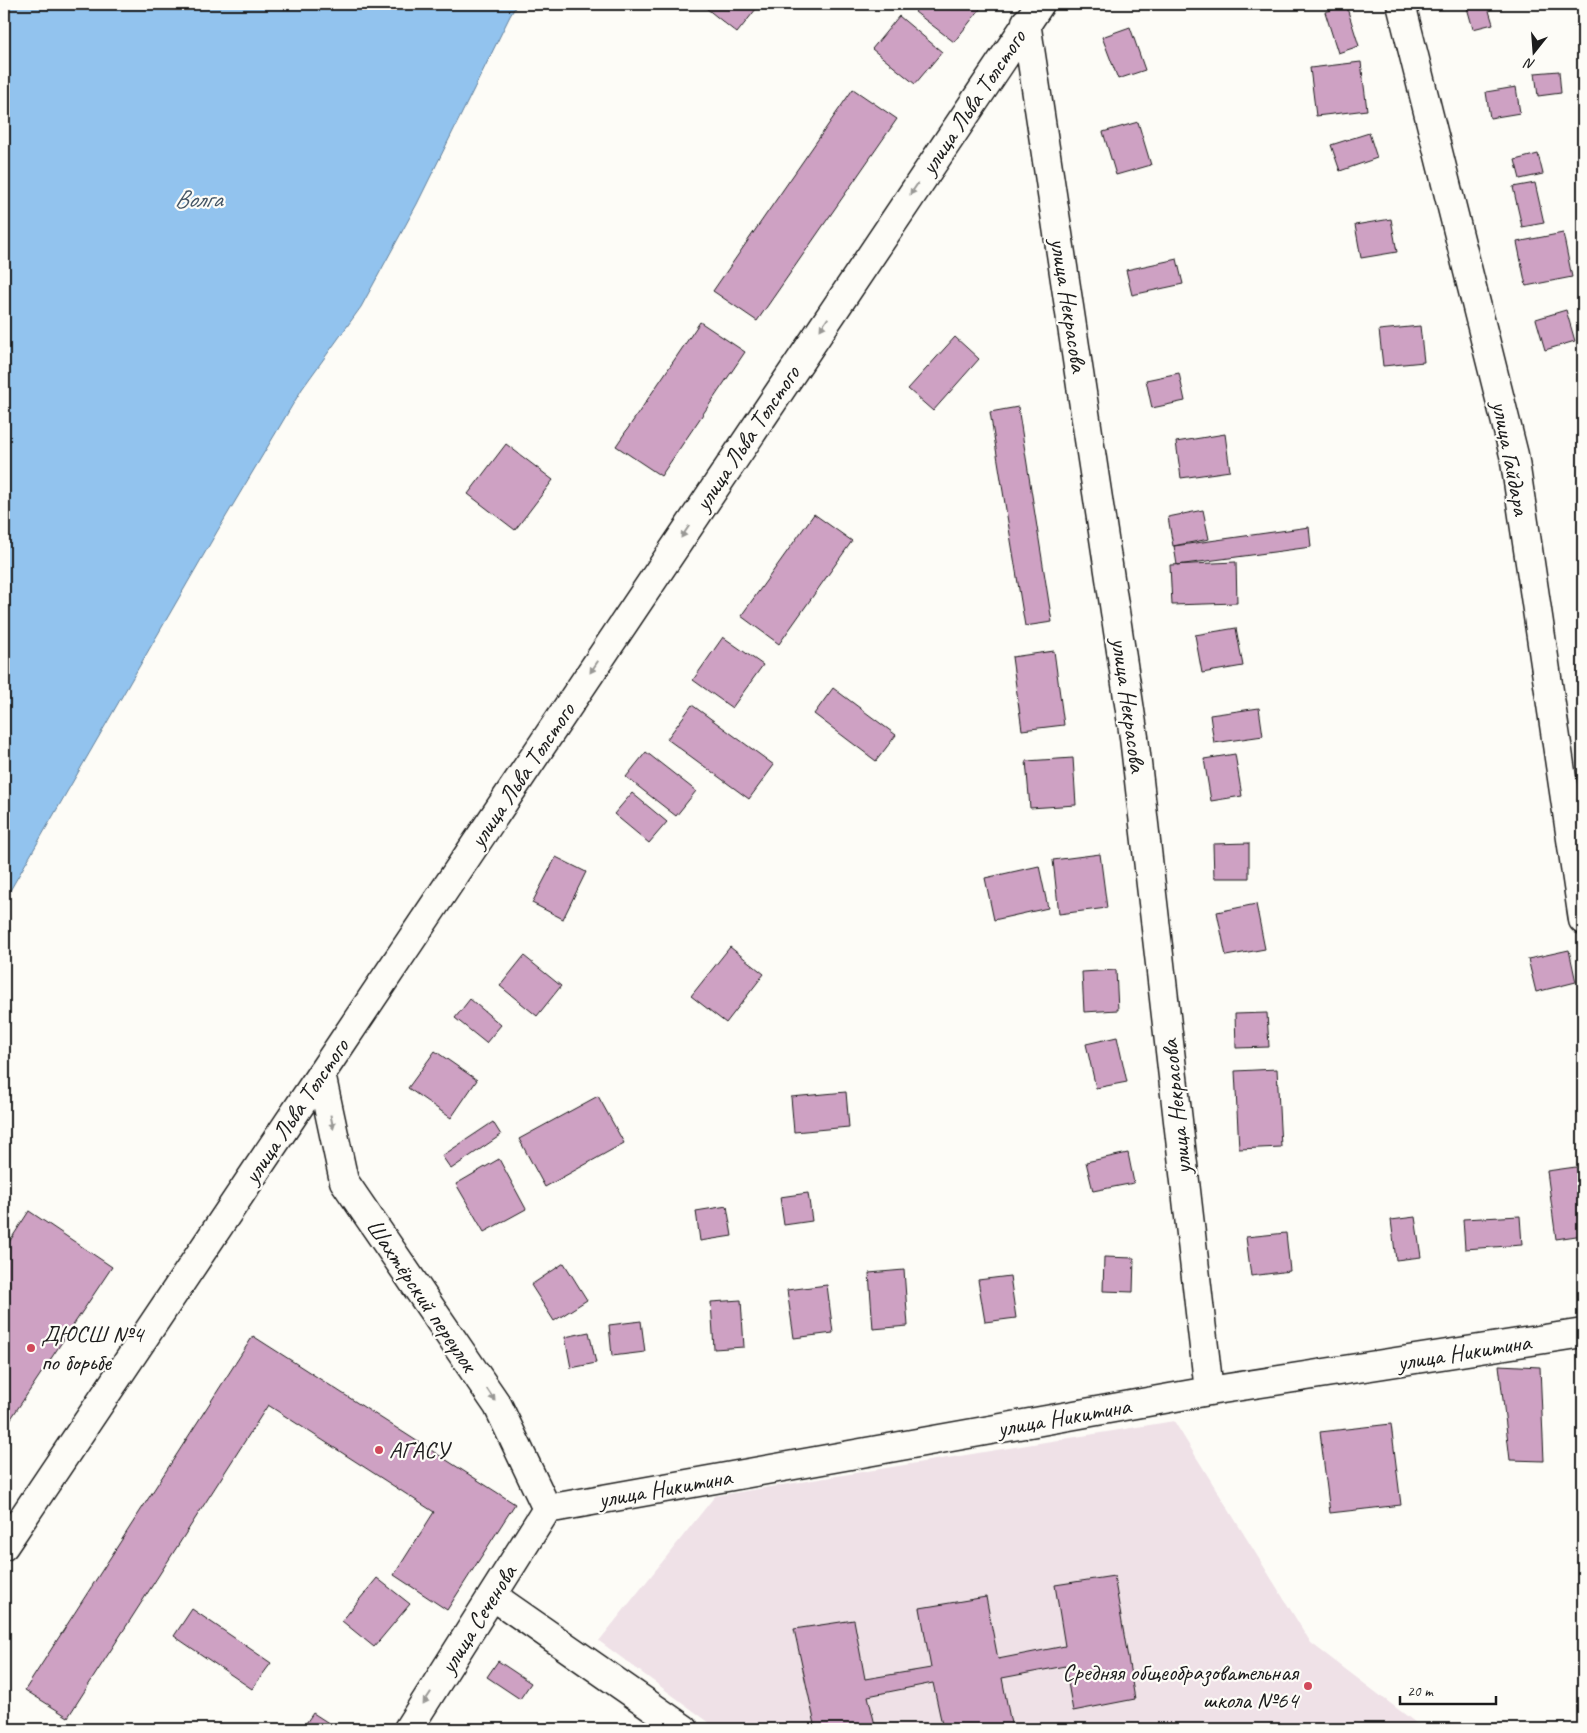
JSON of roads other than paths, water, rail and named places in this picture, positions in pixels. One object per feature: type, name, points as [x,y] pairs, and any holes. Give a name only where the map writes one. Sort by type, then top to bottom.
[{"type":"street","name":"улица Гайдара","points":[[1401,4],[1514,455],[1583,920]]},
{"type":"street","name":"улица Льва Толстого","points":[[4,1546],[1033,13]]},
{"type":"street","name":"улица Некрасова","points":[[1033,13],[1134,737],[1209,1391]]},
{"type":"street","name":"Шахтёрский переулок","points":[[321,1074],[344,1181],[498,1406],[546,1509]]},
{"type":"street","name":"улица Никитина","points":[[546,1509],[1209,1391],[1583,1333]]},
{"type":"street","name":"улица Сеченова","points":[[408,1729],[546,1509]]},
{"type":"street","points":[[493,1596],[684,1729]]},
{"type":"water","name":"Волга","points":[[4,4],[517,4],[417,204],[361,307],[302,389],[218,530],[4,901]]},
{"type":"place","name":"ДЮСШ №4 по борьбе","points":[[31,1348]]},
{"type":"place","name":"АГАСУ","points":[[379,1450]]},
{"type":"place","name":"Средняя общеобразовательная школа №64","points":[[1308,1686]]}]
